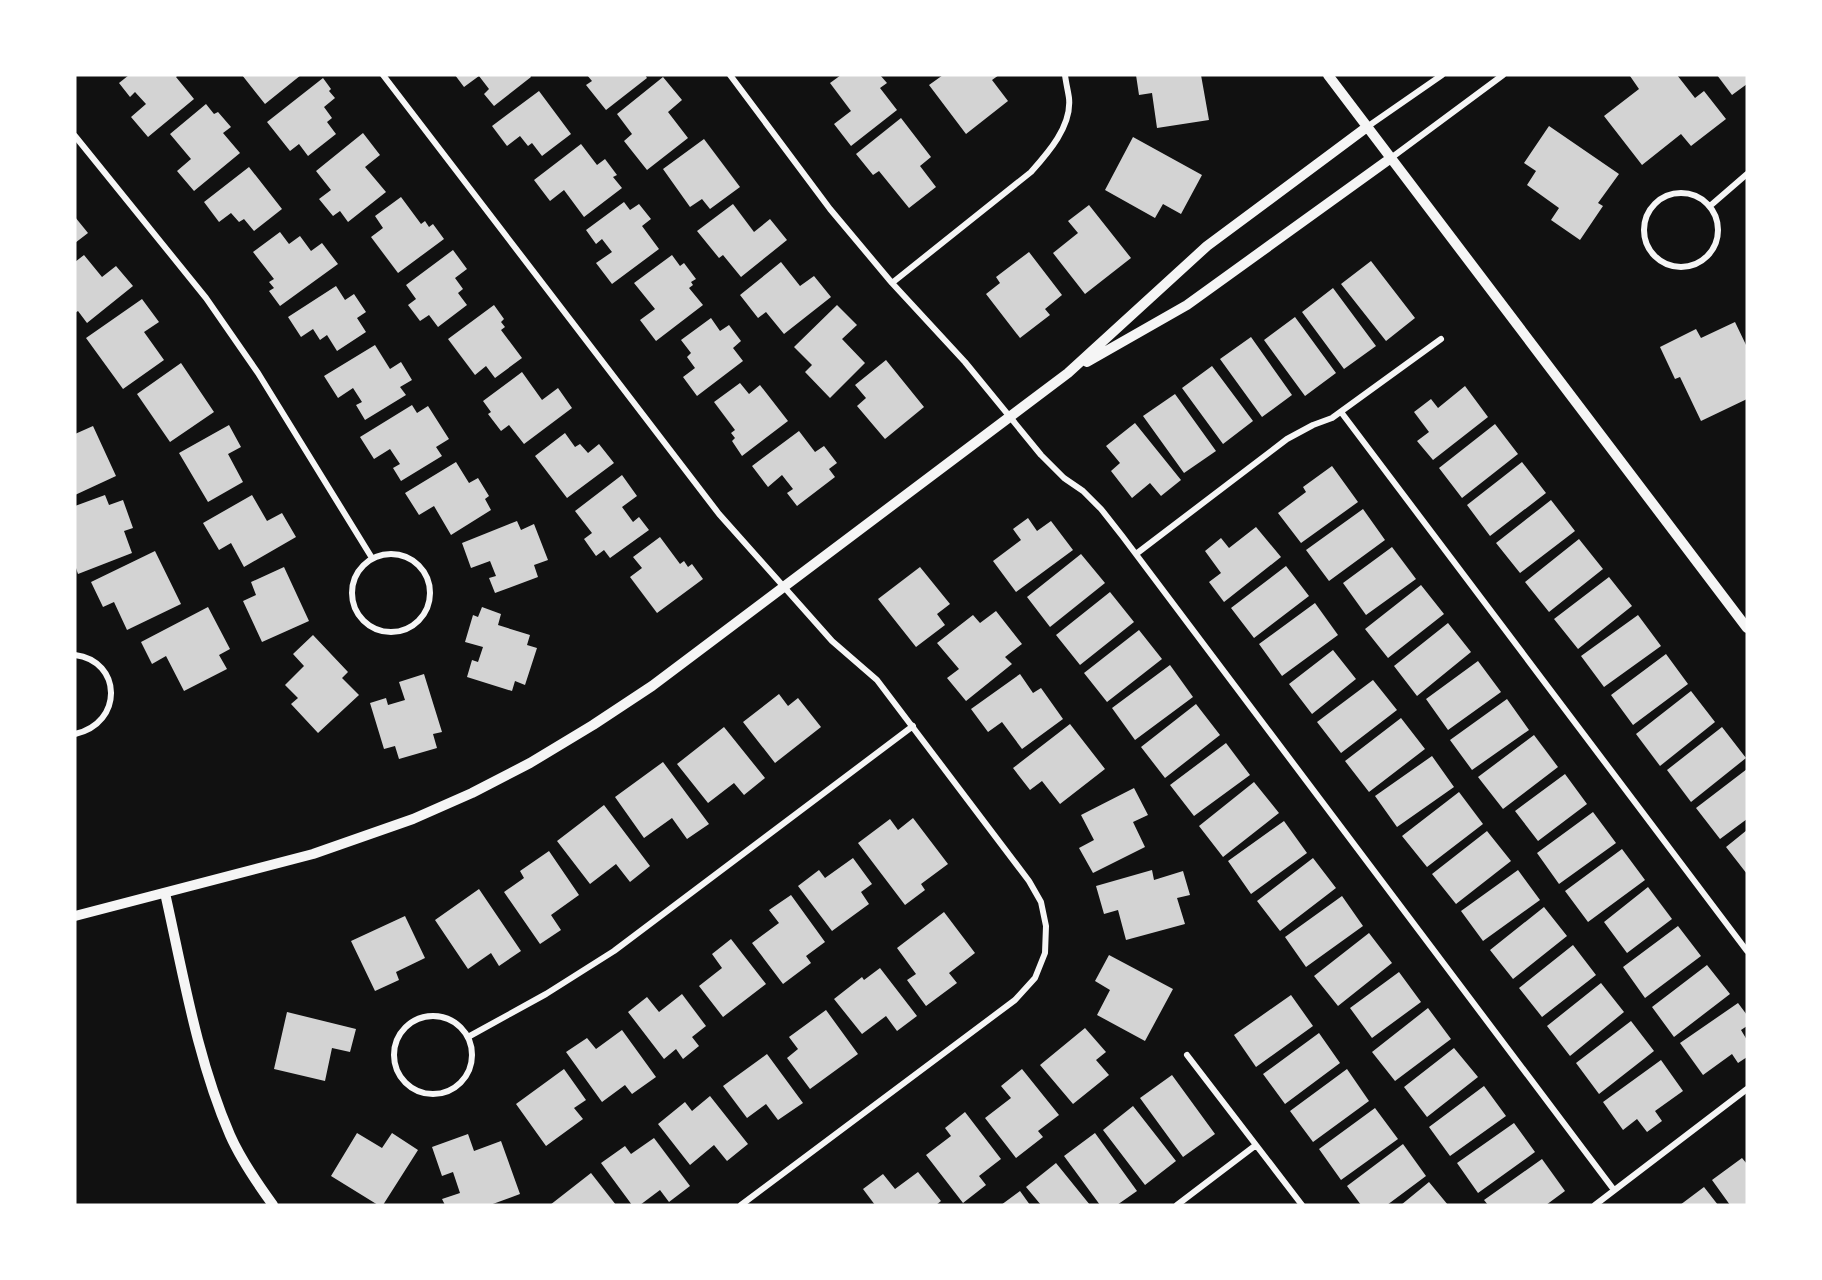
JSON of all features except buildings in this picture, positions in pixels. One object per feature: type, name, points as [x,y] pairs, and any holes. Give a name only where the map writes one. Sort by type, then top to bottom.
[{"type":"street","points":[[383,75],[672,455],[719,514],[832,641],[877,680],[1029,881],[1041,902],[1046,926],[1045,953],[1035,978],[1015,1000],[741,1205]]},
{"type":"street","points":[[730,75],[830,209],[892,283],[965,362],[1041,455],[1101,509],[1614,1191]]},
{"type":"street","points":[[892,283],[1031,172],[1051,150],[1063,128],[1070,101],[1065,75]]},
{"type":"street","points":[[1328,75],[1747,628]]},
{"type":"street","points":[[75,916],[313,855],[413,819],[530,763],[593,725],[652,686],[1068,373],[1207,246],[1367,127],[1442,75]]},
{"type":"street","points":[[1068,373],[1187,305],[1503,75]]},
{"type":"street","points":[[75,136],[206,298],[258,373],[372,558]]},
{"type":"street","points":[[1710,206],[1747,174]]},
{"type":"street","points":[[1683,193],[1702,199],[1710,206],[1719,228],[1718,240],[1713,251],[1694,266],[1682,268],[1659,261],[1646,243],[1644,232],[1648,212],[1654,204],[1672,194],[1683,193]]},
{"type":"street","points":[[1136,554],[1287,439],[1341,412],[1441,339]]},
{"type":"street","points":[[1341,412],[1747,951]]},
{"type":"street","points":[[385,554],[399,554],[411,559],[426,574],[431,593],[428,607],[421,619],[410,628],[399,632],[375,629],[364,622],[356,612],[352,600],[355,576],[362,565],[372,558],[385,554]]},
{"type":"street","points":[[75,655],[90,660],[100,667],[107,677],[111,695],[107,713],[99,723],[89,730],[75,734]]},
{"type":"street","points":[[468,1037],[614,951],[913,726]]},
{"type":"street","points":[[165,893],[211,1084],[231,1137],[251,1174],[273,1205]]},
{"type":"street","points":[[427,1015],[451,1019],[468,1037],[472,1050],[472,1064],[466,1077],[457,1087],[445,1093],[431,1094],[417,1091],[406,1084],[398,1073],[394,1061],[394,1048],[405,1027],[415,1020],[427,1015]]},
{"type":"street","points":[[1187,1054],[1302,1205]]},
{"type":"street","points":[[1595,1205],[1747,1089]]},
{"type":"street","points":[[1177,1205],[1256,1145]]}]
